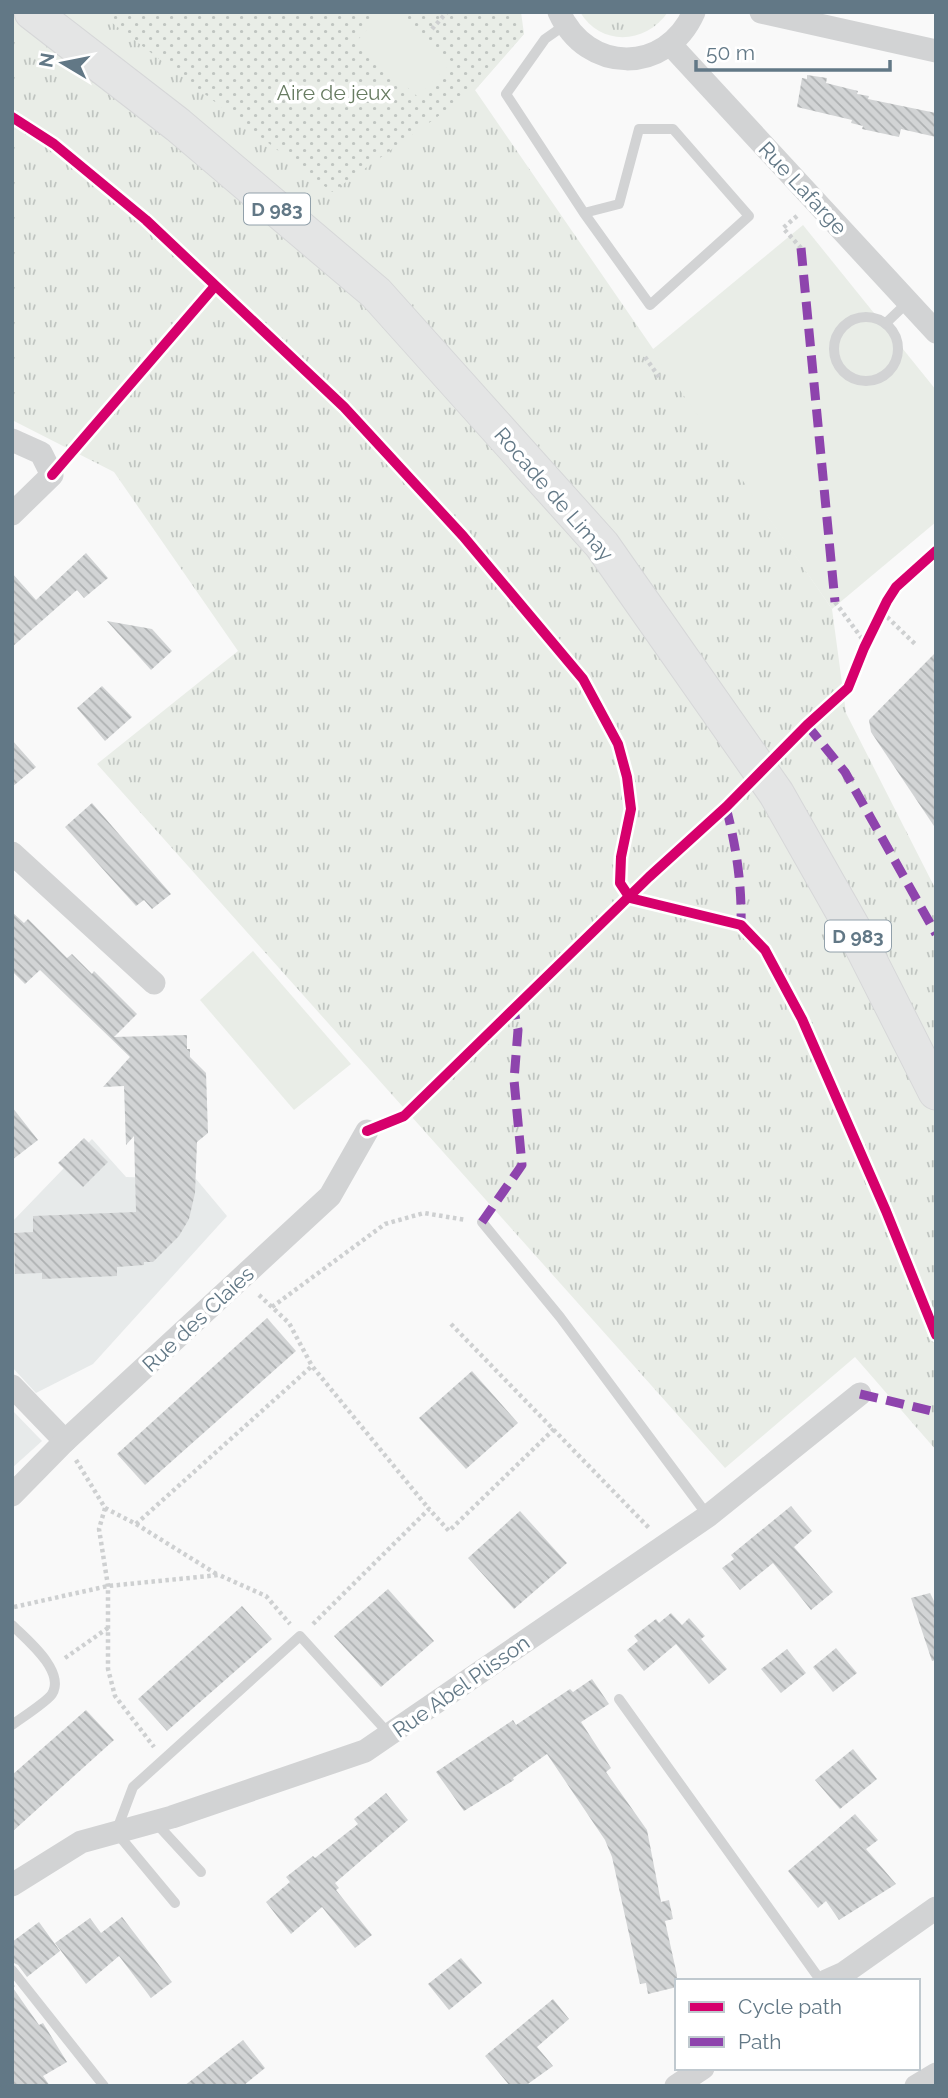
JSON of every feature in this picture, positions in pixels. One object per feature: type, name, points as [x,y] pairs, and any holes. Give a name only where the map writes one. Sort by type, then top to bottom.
[{"type":"main road","name":"Rocade de Limay","points":[[32,12],[178,125],[376,293],[602,545],[776,793],[856,933],[936,1092]]},
{"type":"street","points":[[562,18],[577,41],[594,52],[613,58],[633,59],[653,54],[670,44],[684,31],[694,12]]},
{"type":"street","points":[[761,12],[936,51]]},
{"type":"street","name":"Rue Lafarge","points":[[670,44],[936,332]]},
{"type":"street","points":[[12,440],[41,453],[52,475],[12,514]]},
{"type":"street","points":[[12,852],[153,983]]},
{"type":"street","name":"Rue des Claies","points":[[12,1495],[65,1441],[330,1196],[367,1131]]},
{"type":"street","points":[[12,1386],[65,1441]]},
{"type":"street","name":"Rue Abel Plisson","points":[[12,1885],[81,1842],[155,1822],[365,1751],[708,1516],[860,1394]]},
{"type":"street","points":[[828,1979],[844,1973],[936,1908]]},
{"type":"street","points":[[676,2086],[700,2070]]},
{"type":"street","points":[[916,2086],[936,2074]]},
{"type":"lane","points":[[562,18],[506,94],[584,214],[650,305],[749,216],[673,129],[639,128],[619,204],[584,214]]},
{"type":"lane","points":[[886,323],[908,302]]},
{"type":"lane","points":[[867,316],[886,323],[898,342],[898,353],[888,373],[868,382],[847,376],[839,368],[833,349],[840,329],[847,322],[867,316]]},
{"type":"lane","points":[[482,1222],[560,1317],[708,1516]]},
{"type":"lane","points":[[12,1625],[45,1659],[55,1679],[52,1694],[12,1725]]},
{"type":"lane","points":[[175,1903],[116,1832],[133,1787],[300,1636],[390,1735]]},
{"type":"lane","points":[[619,1699],[822,1979]]},
{"type":"lane","points":[[155,1822],[201,1872]]},
{"type":"lane","points":[[12,1970],[104,2086]]},
{"type":"path","points":[[432,29],[447,12]]},
{"type":"path","points":[[783,228],[801,248]]},
{"type":"path","points":[[645,357],[659,377]]},
{"type":"path","points":[[835,602],[866,644]]},
{"type":"path","points":[[882,612],[915,644]]},
{"type":"path","points":[[272,1307],[385,1224],[424,1213],[482,1222]]},
{"type":"path","points":[[242,1279],[289,1323],[312,1366],[449,1531],[554,1429]]},
{"type":"path","points":[[451,1324],[642,1520],[664,1546]]},
{"type":"path","points":[[136,1524],[312,1366]]},
{"type":"path","points":[[65,1441],[104,1508],[136,1524],[219,1575],[266,1596],[300,1636],[429,1509]]},
{"type":"path","points":[[104,1508],[99,1530],[108,1586],[108,1669],[115,1696],[164,1759]]},
{"type":"path","points":[[12,1608],[108,1586],[219,1575]]},
{"type":"path","points":[[50,1669],[108,1628]]},
{"type":"shaded area","points":[[92,1139],[126,1177],[196,1179],[227,1216],[93,1364],[36,1393],[12,1367],[12,1222]]},
{"type":"shaded area","points":[[12,1410],[42,1441],[12,1468]]},
{"type":"green space","points":[[12,12],[521,12],[524,34],[475,90],[832,609],[846,713],[936,890],[936,1450],[855,1357],[725,1468],[97,764],[238,651],[114,472],[12,420]]},
{"type":"green space","name":"Aire de jeux","points":[[98,12],[518,12],[524,34],[475,90],[332,192]]},
{"type":"green space","points":[[382,12],[398,12],[452,62],[418,97],[356,42]]},
{"type":"green space","points":[[580,12],[668,12],[659,23],[648,30],[624,37],[611,36],[600,31]]},
{"type":"green space","points":[[803,225],[936,390],[936,522],[832,609],[652,350]]},
{"type":"green space","points":[[253,951],[351,1064],[294,1110],[200,1000]]},
{"type":"building","points":[[807,75],[827,78],[826,83],[858,91],[857,94],[869,96],[868,99],[936,113],[936,137],[901,129],[899,137],[862,129],[863,126],[851,123],[852,120],[797,107],[802,78],[807,79]]},
{"type":"building","points":[[86,553],[108,578],[84,598],[77,590],[12,647],[12,573],[36,600]]},
{"type":"building","points":[[107,621],[152,629],[172,651],[151,670]]},
{"type":"building","points":[[936,652],[936,829],[871,732],[869,720]]},
{"type":"building","points":[[102,686],[132,717],[105,741],[77,708]]},
{"type":"building","points":[[12,740],[36,767],[12,787]]},
{"type":"building","points":[[92,803],[171,894],[152,909],[144,900],[136,906],[65,827]]},
{"type":"building","points":[[12,912],[24,923],[28,919],[67,958],[72,954],[92,974],[94,971],[137,1014],[114,1037],[187,1035],[190,1057],[206,1073],[208,1133],[197,1142],[195,1193],[189,1219],[179,1236],[153,1262],[117,1267],[117,1276],[42,1279],[42,1273],[15,1274],[14,1233],[33,1232],[33,1216],[136,1212],[134,1136],[126,1145],[124,1086],[103,1087],[130,1057],[40,970],[25,984],[12,971]]},
{"type":"building","points":[[12,1107],[38,1140],[12,1160]]},
{"type":"building","points":[[84,1138],[108,1162],[83,1187],[58,1163]]},
{"type":"building","points":[[267,1318],[296,1351],[145,1485],[117,1454]]},
{"type":"building","points":[[472,1371],[518,1423],[466,1469],[419,1418]]},
{"type":"building","points":[[791,1506],[812,1531],[794,1547],[833,1592],[811,1610],[773,1563],[740,1590],[722,1568],[734,1559],[731,1555]]},
{"type":"building","points":[[520,1511],[567,1563],[514,1609],[468,1558]]},
{"type":"building","points":[[388,1589],[434,1641],[381,1687],[334,1636]]},
{"type":"building","points":[[930,1593],[936,1605],[936,1660],[932,1661],[911,1598]]},
{"type":"building","points":[[242,1606],[272,1639],[167,1731],[138,1699]]},
{"type":"building","points":[[671,1613],[682,1625],[689,1618],[705,1636],[701,1639],[727,1669],[709,1684],[676,1644],[644,1671],[627,1650],[638,1641],[634,1636],[656,1619],[659,1623]]},
{"type":"building","points":[[836,1648],[857,1673],[833,1692],[813,1667]]},
{"type":"building","points":[[787,1649],[806,1673],[781,1693],[761,1669]]},
{"type":"building","points":[[592,1679],[609,1704],[581,1722],[611,1768],[606,1772],[647,1830],[661,1902],[669,1900],[673,1919],[665,1921],[677,1975],[675,1987],[648,1994],[646,1983],[640,1984],[612,1857],[605,1840],[547,1754],[513,1778],[514,1780],[464,1811],[436,1772],[513,1720],[516,1725],[570,1689],[573,1692]]},
{"type":"building","points":[[86,1710],[114,1740],[12,1832],[12,1775]]},
{"type":"building","points":[[853,1749],[877,1779],[840,1809],[815,1780]]},
{"type":"building","points":[[386,1793],[408,1820],[335,1883],[339,1888],[336,1890],[372,1935],[355,1948],[322,1907],[291,1934],[266,1902],[290,1882],[286,1877],[358,1824],[354,1819]]},
{"type":"building","points":[[855,1814],[878,1840],[866,1849],[896,1884],[839,1920],[826,1901],[818,1908],[788,1871]]},
{"type":"building","points":[[122,1917],[172,1982],[151,1998],[119,1956],[86,1984],[55,1943],[90,1918],[101,1933]]},
{"type":"building","points":[[39,1922],[60,1951],[27,1977],[18,1965],[12,1962],[12,1942]]},
{"type":"building","points":[[461,1958],[482,1983],[449,2010],[428,1984]]},
{"type":"building","points":[[12,1983],[39,2025],[43,2023],[67,2062],[43,2076],[50,2086],[12,2086]]},
{"type":"building","points":[[553,1999],[569,2019],[537,2047],[553,2066],[525,2086],[510,2086],[485,2056]]},
{"type":"building","points":[[243,2040],[265,2068],[243,2086],[184,2086]]},
{"type":"marked path","points":[[801,248],[835,602]]},
{"type":"marked path","points":[[807,725],[845,772],[936,934]]},
{"type":"marked path","points":[[726,807],[738,865],[741,925]]},
{"type":"marked path","points":[[482,1222],[522,1165],[514,1080],[518,1030],[514,1011]]},
{"type":"marked path","points":[[860,1394],[936,1412]]},
{"type":"cycle path","points":[[12,117],[54,144],[146,220],[344,407],[463,536],[583,679],[618,744],[627,777],[631,809],[621,857],[620,883],[630,898],[741,925],[765,950],[802,1019],[886,1211],[936,1335]]},
{"type":"cycle path","points":[[52,475],[215,286]]},
{"type":"cycle path","points":[[367,1131],[404,1116],[848,688],[887,601],[896,587],[936,551]]}]
